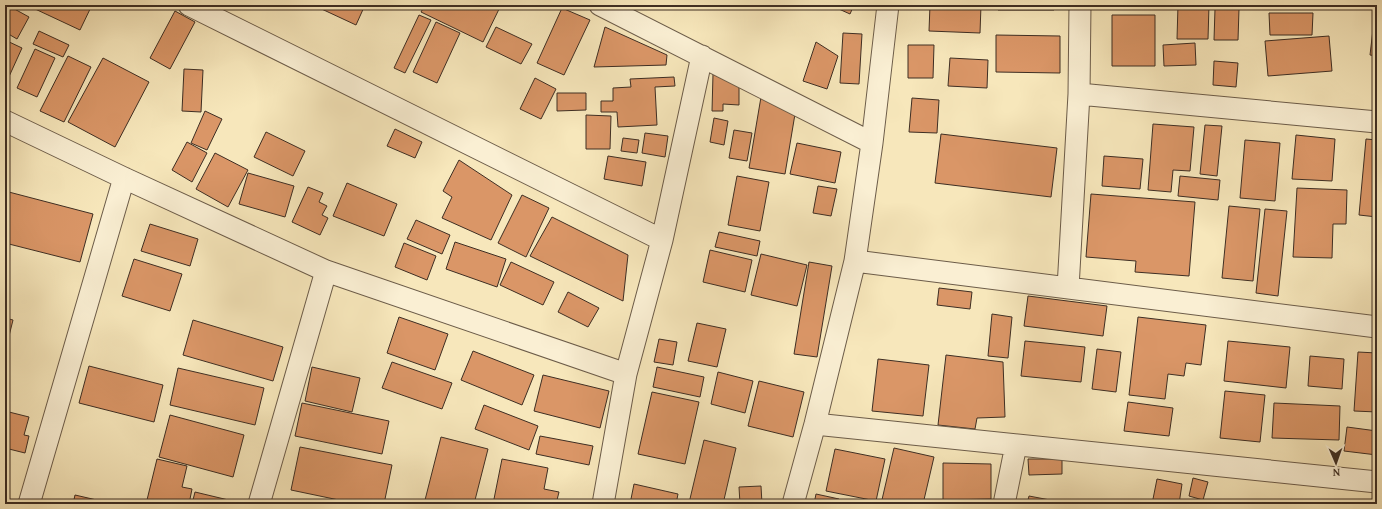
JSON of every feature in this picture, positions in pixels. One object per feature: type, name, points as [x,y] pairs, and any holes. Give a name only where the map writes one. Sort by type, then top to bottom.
[{"type":"street","points":[[189,5],[662,240]]},
{"type":"street","points":[[600,5],[872,143]]},
{"type":"street","points":[[793,504],[816,424],[855,261],[872,143],[888,5]]},
{"type":"street","points":[[1068,288],[1079,94],[1080,5]]},
{"type":"street","points":[[603,504],[626,374],[662,240],[702,56]]},
{"type":"street","points":[[1079,94],[1377,122]]},
{"type":"street","points":[[5,121],[124,178],[326,271],[626,374]]},
{"type":"street","points":[[29,504],[124,178]]},
{"type":"street","points":[[855,261],[1377,328]]},
{"type":"street","points":[[259,504],[326,271]]},
{"type":"street","points":[[816,424],[1377,482]]},
{"type":"street","points":[[1004,504],[1016,445]]},
{"type":"building","points":[[34,5],[92,5],[80,30],[33,8]]},
{"type":"building","points":[[313,5],[365,5],[356,25]]},
{"type":"building","points":[[425,5],[501,5],[483,42],[421,12]]},
{"type":"building","points":[[830,5],[854,5],[850,14]]},
{"type":"building","points":[[930,5],[981,5],[980,33],[929,31]]},
{"type":"building","points":[[998,5],[1054,5],[1054,10],[998,10]]},
{"type":"building","points":[[1178,5],[1209,5],[1208,39],[1177,39]]},
{"type":"building","points":[[9,6],[29,17],[17,39],[5,32],[5,12]]},
{"type":"building","points":[[562,8],[590,20],[564,75],[537,63]]},
{"type":"building","points":[[1215,9],[1239,9],[1238,40],[1214,40]]},
{"type":"building","points":[[175,11],[195,22],[170,69],[150,58]]},
{"type":"building","points":[[1269,13],[1313,13],[1312,35],[1270,35]]},
{"type":"building","points":[[419,15],[431,20],[405,73],[394,68]]},
{"type":"building","points":[[1112,15],[1155,15],[1155,66],[1112,66]]},
{"type":"building","points":[[1374,21],[1377,22],[1377,56],[1370,55]]},
{"type":"building","points":[[436,22],[460,33],[437,83],[413,72]]},
{"type":"building","points":[[496,27],[532,44],[521,64],[486,47]]},
{"type":"building","points":[[605,27],[667,55],[666,65],[594,67]]},
{"type":"building","points":[[39,31],[69,45],[63,57],[33,44]]},
{"type":"building","points":[[843,33],[862,34],[859,84],[840,83]]},
{"type":"building","points":[[996,35],[1060,36],[1060,73],[996,72]]},
{"type":"building","points":[[1329,36],[1332,71],[1268,76],[1265,41]]},
{"type":"building","points":[[5,40],[22,48],[7,81],[5,80]]},
{"type":"building","points":[[816,42],[838,56],[827,89],[803,81]]},
{"type":"building","points":[[1195,43],[1196,65],[1164,66],[1163,45]]},
{"type":"building","points":[[908,45],[934,45],[933,78],[908,78]]},
{"type":"building","points":[[35,49],[55,58],[37,97],[17,88]]},
{"type":"building","points":[[68,56],[91,67],[64,122],[40,111]]},
{"type":"building","points":[[103,58],[149,82],[115,147],[68,122]]},
{"type":"building","points":[[950,58],[988,60],[987,88],[948,86]]},
{"type":"building","points":[[1214,61],[1238,63],[1236,87],[1213,85]]},
{"type":"building","points":[[184,69],[203,70],[201,112],[182,111]]},
{"type":"building","points":[[713,74],[739,86],[739,105],[723,104],[723,111],[712,111]]},
{"type":"building","points":[[674,77],[675,86],[655,87],[657,125],[618,127],[617,112],[601,112],[601,101],[613,101],[613,88],[631,87],[630,79]]},
{"type":"building","points":[[535,78],[556,89],[541,119],[520,109]]},
{"type":"building","points":[[557,93],[586,93],[586,110],[557,111]]},
{"type":"building","points":[[761,97],[795,114],[785,174],[749,168]]},
{"type":"building","points":[[912,98],[939,100],[937,133],[909,132]]},
{"type":"building","points":[[205,111],[222,119],[207,150],[191,143]]},
{"type":"building","points":[[586,115],[611,116],[610,149],[586,149]]},
{"type":"building","points":[[714,118],[728,121],[724,145],[710,142]]},
{"type":"building","points":[[1153,124],[1194,127],[1190,171],[1173,170],[1171,192],[1148,190]]},
{"type":"building","points":[[1205,125],[1222,126],[1217,176],[1200,174]]},
{"type":"building","points":[[395,129],[422,142],[415,158],[387,146]]},
{"type":"building","points":[[734,130],[752,133],[747,161],[729,158]]},
{"type":"building","points":[[266,132],[305,151],[293,176],[254,157]]},
{"type":"building","points":[[645,133],[668,136],[665,157],[642,153]]},
{"type":"building","points":[[941,134],[1057,148],[1051,197],[935,183]]},
{"type":"building","points":[[1296,135],[1335,139],[1332,181],[1292,179]]},
{"type":"building","points":[[623,138],[639,140],[637,153],[621,151]]},
{"type":"building","points":[[1366,139],[1377,140],[1377,217],[1359,215]]},
{"type":"building","points":[[1245,140],[1280,143],[1275,201],[1240,198]]},
{"type":"building","points":[[187,142],[207,153],[192,182],[172,170]]},
{"type":"building","points":[[797,143],[841,152],[835,183],[790,174]]},
{"type":"building","points":[[215,153],[248,170],[228,207],[196,189]]},
{"type":"building","points":[[608,156],[646,162],[642,186],[604,179]]},
{"type":"building","points":[[1104,156],[1143,159],[1140,189],[1102,186]]},
{"type":"building","points":[[459,160],[512,195],[491,240],[442,218],[452,197],[443,191]]},
{"type":"building","points":[[248,173],[294,186],[285,217],[239,204]]},
{"type":"building","points":[[737,176],[769,182],[760,231],[728,225]]},
{"type":"building","points":[[1180,176],[1220,180],[1218,200],[1178,196]]},
{"type":"building","points":[[347,183],[397,204],[384,236],[333,216]]},
{"type":"building","points":[[818,186],[837,189],[831,216],[813,213]]},
{"type":"building","points":[[308,187],[323,193],[319,202],[327,206],[322,215],[328,218],[320,235],[292,222]]},
{"type":"building","points":[[1297,188],[1347,190],[1346,224],[1333,224],[1332,258],[1293,257]]},
{"type":"building","points":[[5,191],[93,214],[80,262],[5,243]]},
{"type":"building","points":[[1091,194],[1195,202],[1189,276],[1135,272],[1136,261],[1086,257]]},
{"type":"building","points":[[522,195],[549,208],[526,257],[498,243]]},
{"type":"building","points":[[1229,206],[1260,209],[1253,281],[1222,278]]},
{"type":"building","points":[[1265,209],[1287,211],[1278,296],[1256,293]]},
{"type":"building","points":[[552,217],[628,255],[623,301],[530,256]]},
{"type":"building","points":[[416,220],[450,235],[442,254],[407,239]]},
{"type":"building","points":[[150,224],[198,239],[190,266],[141,251]]},
{"type":"building","points":[[719,232],[760,241],[757,256],[715,247]]},
{"type":"building","points":[[455,242],[506,259],[497,287],[446,269]]},
{"type":"building","points":[[404,243],[436,256],[427,280],[395,267]]},
{"type":"building","points":[[710,250],[752,260],[745,292],[703,282]]},
{"type":"building","points":[[761,254],[807,265],[797,306],[751,295]]},
{"type":"building","points":[[134,259],[182,274],[170,311],[122,296]]},
{"type":"building","points":[[511,262],[554,282],[543,305],[500,285]]},
{"type":"building","points":[[809,262],[832,266],[817,357],[794,354]]},
{"type":"building","points":[[939,288],[972,292],[970,309],[937,305]]},
{"type":"building","points":[[568,292],[599,308],[588,327],[558,312]]},
{"type":"building","points":[[1028,296],[1107,306],[1103,336],[1024,326]]},
{"type":"building","points":[[992,314],[1012,317],[1008,358],[988,356]]},
{"type":"building","points":[[399,317],[448,334],[435,370],[387,353]]},
{"type":"building","points":[[1138,317],[1206,325],[1201,365],[1186,363],[1184,376],[1168,374],[1165,399],[1129,395]]},
{"type":"building","points":[[5,318],[13,320],[5,352]]},
{"type":"building","points":[[193,320],[283,347],[273,381],[183,355]]},
{"type":"building","points":[[697,323],[726,329],[717,367],[688,361]]},
{"type":"building","points":[[659,339],[677,342],[673,365],[654,362]]},
{"type":"building","points":[[1025,341],[1085,347],[1081,382],[1021,376]]},
{"type":"building","points":[[1228,341],[1290,347],[1286,388],[1224,381]]},
{"type":"building","points":[[1097,349],[1121,352],[1116,392],[1092,389]]},
{"type":"building","points":[[473,351],[534,375],[522,405],[461,380]]},
{"type":"building","points":[[1358,352],[1377,353],[1377,412],[1354,411]]},
{"type":"building","points":[[946,355],[1003,362],[1005,417],[977,418],[975,429],[938,425]]},
{"type":"building","points":[[1310,356],[1344,359],[1342,389],[1308,386]]},
{"type":"building","points":[[878,359],[929,365],[923,416],[872,411]]},
{"type":"building","points":[[392,362],[452,383],[442,409],[382,388]]},
{"type":"building","points":[[89,366],[163,385],[154,422],[79,403]]},
{"type":"building","points":[[312,367],[360,378],[352,412],[305,401]]},
{"type":"building","points":[[657,367],[704,377],[700,397],[653,387]]},
{"type":"building","points":[[178,368],[264,388],[255,425],[170,405]]},
{"type":"building","points":[[718,372],[753,381],[745,413],[711,404]]},
{"type":"building","points":[[543,375],[609,391],[600,428],[534,411]]},
{"type":"building","points":[[759,381],[804,392],[793,437],[748,426]]},
{"type":"building","points":[[1225,391],[1265,395],[1260,442],[1220,438]]},
{"type":"building","points":[[652,392],[699,402],[685,464],[638,454]]},
{"type":"building","points":[[1128,402],[1173,408],[1169,436],[1124,431]]},
{"type":"building","points":[[302,403],[389,421],[382,454],[295,436]]},
{"type":"building","points":[[1274,403],[1340,406],[1339,440],[1272,438]]},
{"type":"building","points":[[484,405],[538,426],[529,450],[475,429]]},
{"type":"building","points":[[5,411],[29,417],[24,435],[29,436],[25,453],[5,448]]},
{"type":"building","points":[[170,415],[244,435],[233,477],[159,457]]},
{"type":"building","points":[[1347,427],[1377,431],[1377,455],[1344,451]]},
{"type":"building","points":[[540,436],[593,446],[589,465],[536,454]]},
{"type":"building","points":[[441,437],[488,449],[474,504],[424,504]]},
{"type":"building","points":[[704,440],[736,448],[723,504],[689,503]]},
{"type":"building","points":[[300,447],[392,465],[384,504],[358,504],[291,490]]},
{"type":"building","points":[[894,448],[934,457],[923,504],[881,504]]},
{"type":"building","points":[[835,449],[885,459],[876,501],[826,491]]},
{"type":"building","points":[[157,459],[187,466],[182,487],[192,489],[189,504],[146,504]]},
{"type":"building","points":[[502,459],[548,468],[544,489],[559,492],[556,504],[493,504]]},
{"type":"building","points":[[1028,459],[1062,459],[1062,474],[1029,475]]},
{"type":"building","points":[[943,463],[991,464],[991,499],[943,500]]},
{"type":"building","points":[[1193,478],[1208,482],[1203,500],[1189,496]]},
{"type":"building","points":[[1157,479],[1182,484],[1179,504],[1152,504]]},
{"type":"building","points":[[634,484],[678,494],[676,504],[630,504]]},
{"type":"building","points":[[761,486],[762,504],[740,504],[739,487]]},
{"type":"building","points":[[195,492],[241,503],[241,504],[192,504]]},
{"type":"building","points":[[816,494],[839,499],[838,504],[814,504]]},
{"type":"building","points":[[75,495],[101,501],[100,504],[73,504]]},
{"type":"building","points":[[1029,496],[1071,504],[1027,504]]}]
